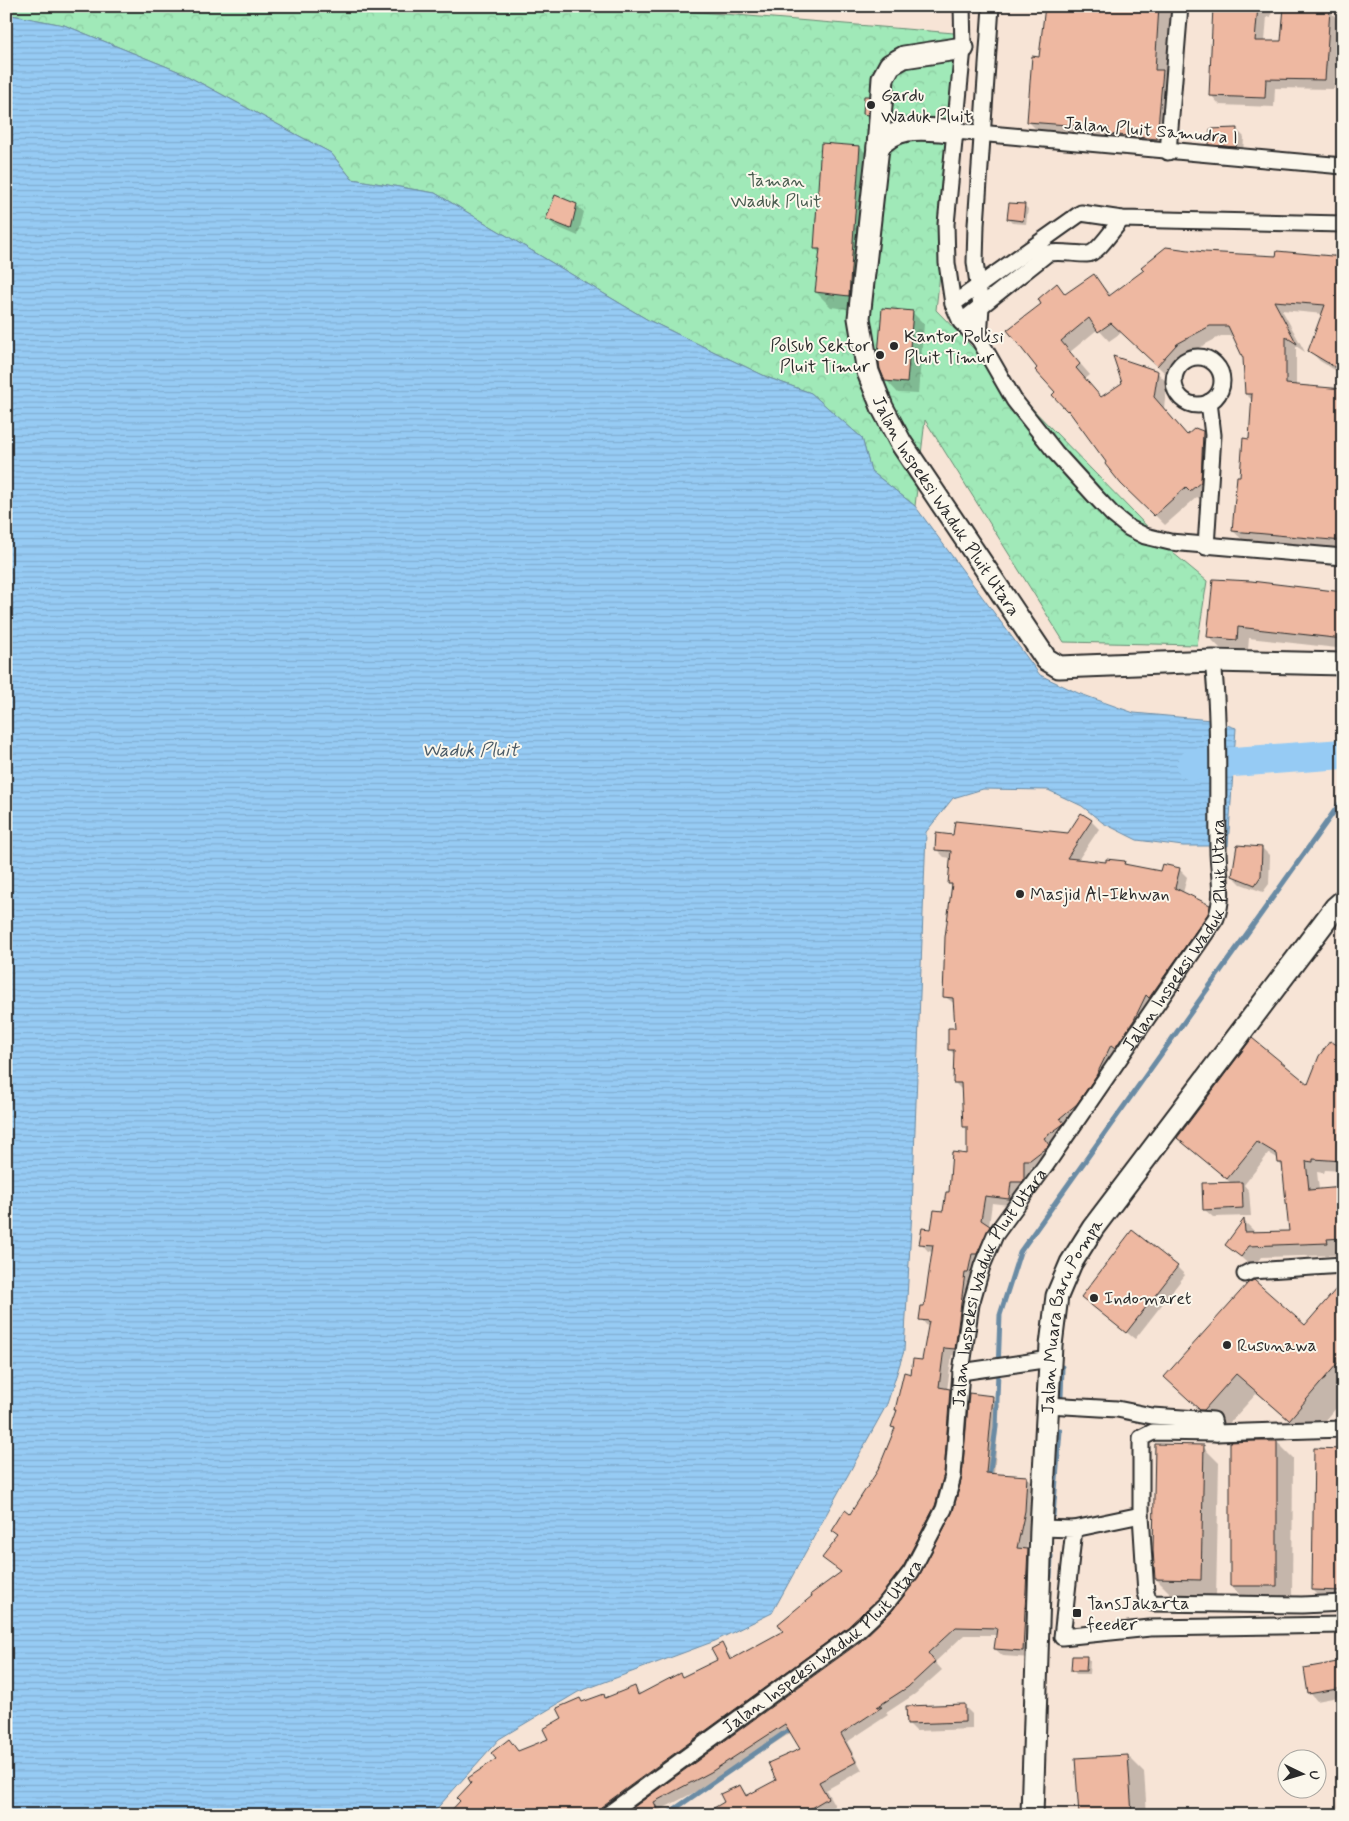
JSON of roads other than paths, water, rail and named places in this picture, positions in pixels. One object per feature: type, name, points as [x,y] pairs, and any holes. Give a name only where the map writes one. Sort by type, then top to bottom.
[{"type":"street","points":[[962,6],[963,48],[940,130],[947,263],[954,304],[960,322],[979,339],[1014,400],[1056,453],[1113,516],[1129,528],[1145,536],[1206,547],[1343,557]]},
{"type":"street","points":[[979,339],[981,306],[975,262],[976,234],[991,6]]},
{"type":"street","points":[[1168,152],[1180,6]]},
{"type":"street","name":"Jalan Inspeksi Waduk Pluit Utara","points":[[963,48],[904,57],[890,65],[883,78],[878,148],[859,318],[868,372],[882,407],[901,443],[1046,659],[1052,664],[1059,667],[1213,661],[1343,664]]},
{"type":"street","points":[[878,148],[897,132],[940,130]]},
{"type":"street","name":"Jalan Pluit Samudra I","points":[[940,130],[1168,152],[1343,166]]},
{"type":"street","points":[[954,304],[977,285],[1081,213],[1122,219],[1343,224]]},
{"type":"street","points":[[960,322],[1048,253],[1062,250],[1089,254],[1097,250],[1122,219]]},
{"type":"street","points":[[1050,234],[1062,250]]},
{"type":"street","points":[[1206,547],[1212,435],[1209,402]]},
{"type":"street","name":"Jalan Inspeksi Waduk Pluit Utara","points":[[608,1815],[854,1634],[885,1605],[911,1572],[944,1509],[953,1476],[961,1372],[971,1304],[982,1266],[995,1235],[1046,1165],[1216,918],[1221,900],[1218,852],[1218,707],[1213,661]]},
{"type":"street","name":"Jalan Muara Baru Pompa","points":[[1032,1815],[1046,1528],[1050,1359],[1057,1296],[1071,1263],[1093,1228],[1298,955],[1335,908],[1343,901]]},
{"type":"street","points":[[1245,1274],[1251,1271],[1343,1265]]},
{"type":"street","points":[[961,1372],[1050,1359]]},
{"type":"street","points":[[1048,1405],[1117,1409],[1152,1416],[1213,1420],[1216,1433]]},
{"type":"street","points":[[1343,1429],[1216,1433],[1154,1432],[1141,1438],[1141,1515],[1148,1599],[1153,1603],[1302,1605],[1343,1603]]},
{"type":"street","points":[[1046,1528],[1074,1529],[1141,1515]]},
{"type":"street","points":[[1074,1529],[1062,1637],[1150,1628],[1343,1624]]},
{"type":"water","name":"Waduk Pluit","points":[[6,14],[64,25],[180,72],[331,153],[352,179],[435,193],[648,320],[769,378],[811,393],[862,438],[871,471],[915,506],[1040,675],[1078,693],[1134,713],[1211,720],[1236,728],[1228,846],[1183,846],[1137,840],[1103,823],[1082,806],[1048,790],[983,789],[953,798],[926,832],[912,1210],[904,1351],[887,1404],[772,1613],[715,1641],[578,1692],[499,1739],[431,1815],[6,1815]]},
{"type":"waterway","points":[[1192,765],[1343,754]]},
{"type":"waterway","points":[[989,1478],[996,1427],[1000,1315],[1020,1252],[1343,799]]},
{"type":"waterway","points":[[1061,1397],[1062,1367]]},
{"type":"waterway","points":[[1053,1515],[1060,1431]]},
{"type":"waterway","points":[[1050,1578],[1051,1556]]},
{"type":"waterway","points":[[666,1815],[793,1727]]},
{"type":"place","name":"Gardu Waduk Pluit","points":[[871,105]]},
{"type":"place","name":"Kantor Polisi Pluit Timur","points":[[894,346]]},
{"type":"place","name":"Polsub Sektor Pluit Timur","points":[[880,355]]},
{"type":"place","name":"Masjid Al-Ikhwan","points":[[1020,894]]},
{"type":"place","name":"Indomaret","points":[[1094,1298]]},
{"type":"place","name":"Rusunawa","points":[[1227,1345]]},
{"type":"place","name":"TansJakarta feeder","points":[[1077,1613]]},
{"type":"park label","name":"Taman Waduk Pluit","points":[[776,190]]}]
